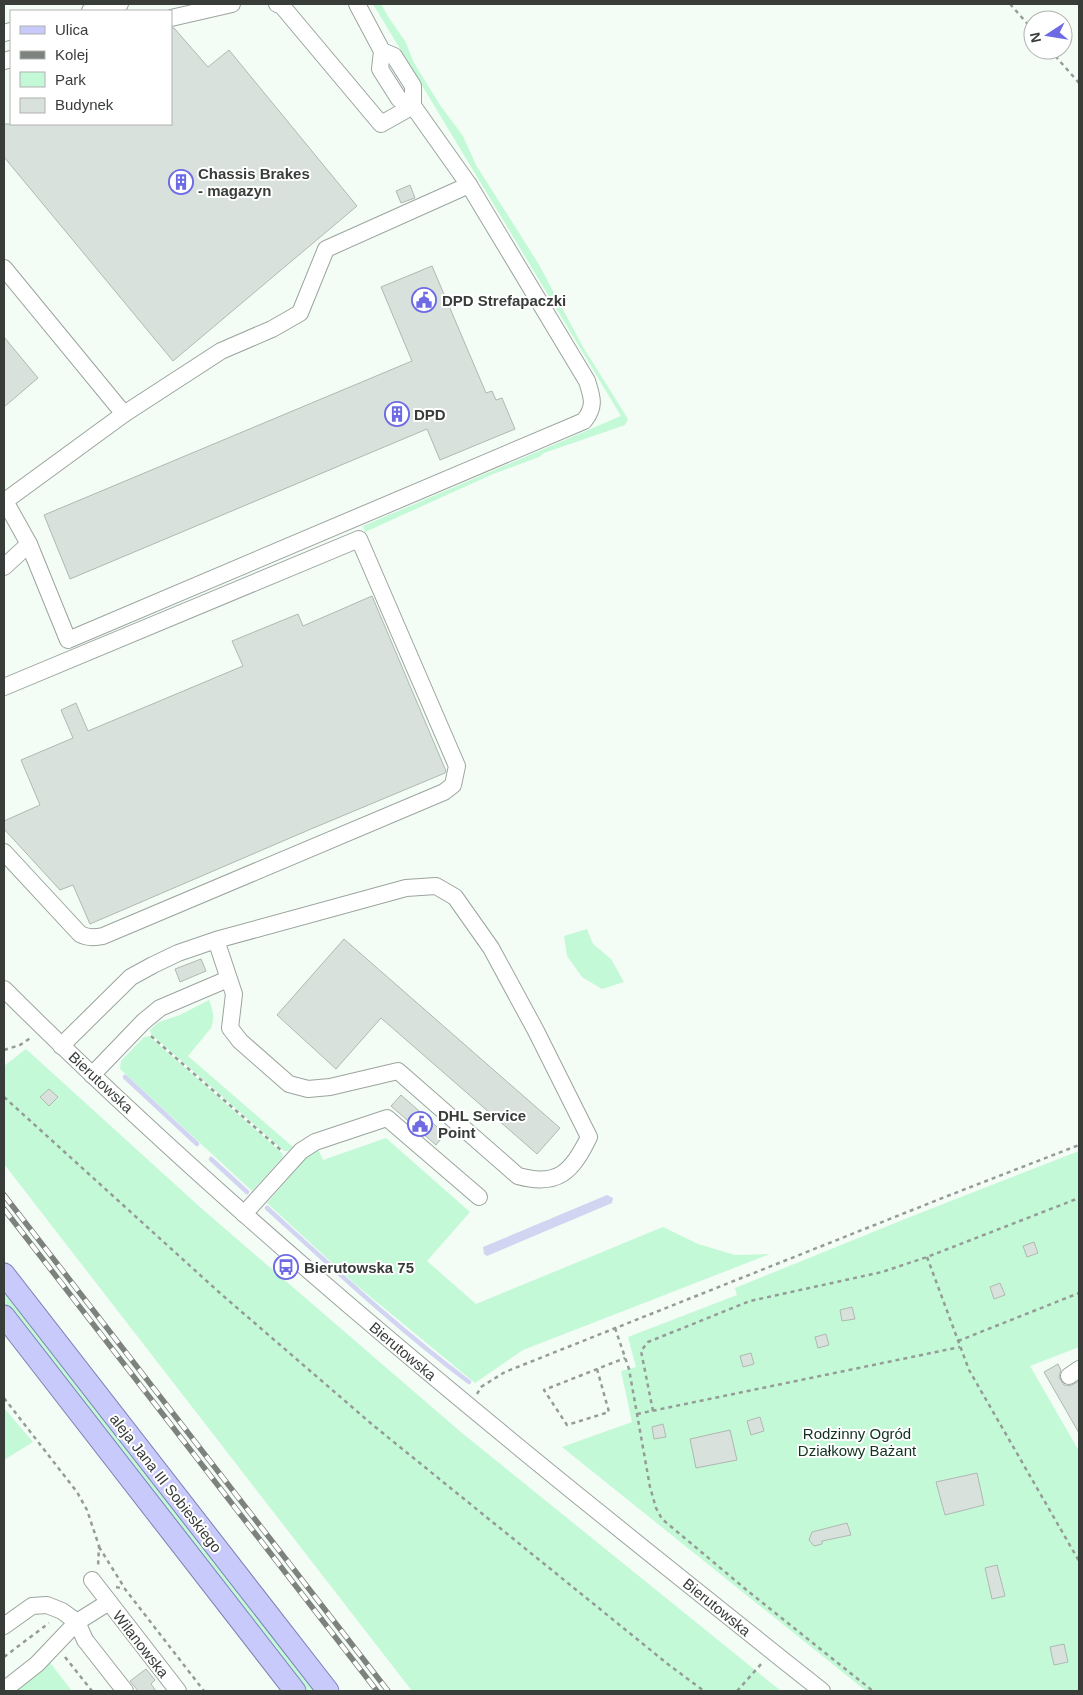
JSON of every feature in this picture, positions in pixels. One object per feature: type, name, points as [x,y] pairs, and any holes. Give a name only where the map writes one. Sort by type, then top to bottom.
[{"type":"main road","name":"aleja Jana III Sobieskiego","points":[[4,1274],[328,1691]]},
{"type":"main road","name":"aleja Jana III Sobieskiego","points":[[4,1316],[295,1691]]},
{"type":"street","points":[[94,10],[120,4]]},
{"type":"street","points":[[172,18],[232,4]]},
{"type":"street","points":[[277,4],[282,6],[381,124],[413,106]]},
{"type":"street","points":[[357,4],[382,51],[380,69],[399,99],[413,106],[469,186],[587,381],[593,401],[588,415],[584,421],[68,640],[29,544],[5,500],[124,414],[221,351],[300,314],[326,249],[469,186]]},
{"type":"street","points":[[4,268],[124,414]]},
{"type":"street","points":[[4,687],[359,539],[457,766],[455,780],[450,789],[444,792],[96,938],[80,934],[4,852]]},
{"type":"street","points":[[4,566],[29,544]]},
{"type":"street","points":[[61,1046],[131,977],[178,953],[216,940],[406,888],[436,886],[455,898],[491,948],[536,1031],[589,1137],[579,1158],[562,1174],[536,1181],[518,1176],[398,1071],[330,1087],[308,1089],[289,1084],[240,1042],[230,1028],[234,994],[216,940]]},
{"type":"street","points":[[92,1075],[139,1026],[160,1008],[228,979]]},
{"type":"street","name":"Bierutowska","points":[[4,989],[61,1046],[244,1214],[399,1348],[822,1691]]},
{"type":"street","points":[[244,1214],[301,1150],[315,1142],[387,1118],[479,1197]]},
{"type":"street","name":"Wilanowska","points":[[4,1690],[37,1664],[77,1622],[100,1590],[178,1691]]},
{"type":"street","points":[[4,1626],[32,1606],[47,1605],[62,1611],[77,1622],[85,1640],[125,1691]]},
{"type":"path","points":[[1010,4],[1023,19]]},
{"type":"path","points":[[1059,60],[1079,83]]},
{"type":"path","points":[[139,1026],[292,1160]]},
{"type":"path","points":[[4,1050],[20,1045],[42,1027]]},
{"type":"path","points":[[4,1098],[221,1294],[374,1426],[704,1691]]},
{"type":"path","points":[[469,1406],[481,1387],[505,1372],[1079,1145]]},
{"type":"path","points":[[653,1411],[641,1351],[648,1342],[750,1301],[882,1272],[1079,1198]]},
{"type":"path","points":[[926,1257],[969,1370],[1079,1561]]},
{"type":"path","points":[[958,1341],[1079,1293]]},
{"type":"path","points":[[615,1328],[629,1369],[650,1487],[656,1508],[662,1519],[749,1592],[873,1691]]},
{"type":"path","points":[[637,1414],[960,1347]]},
{"type":"path","points":[[597,1369],[609,1412],[567,1425],[544,1390],[597,1369],[625,1358]]},
{"type":"path","points":[[4,1398],[77,1492],[87,1510],[99,1546],[125,1589],[204,1691]]},
{"type":"path","points":[[99,1546],[98,1570],[100,1590]]},
{"type":"path","points":[[100,1590],[107,1584],[125,1589]]},
{"type":"path","points":[[4,1657],[54,1619]]},
{"type":"path","points":[[55,1644],[92,1691]]},
{"type":"path","points":[[737,1691],[773,1652]]},
{"type":"green space","points":[[373,4],[381,4],[405,41],[414,63],[440,105],[463,136],[476,165],[538,263],[583,347],[628,419],[625,425],[544,453],[539,457],[493,474],[365,532],[363,526],[621,416]]},
{"type":"green space","points":[[587,929],[593,944],[611,959],[624,982],[602,989],[582,977],[567,956],[564,936]]},
{"type":"green space","points":[[209,1000],[213,1014],[211,1028],[188,1056],[293,1147],[288,1151],[284,1151],[151,1034],[150,1030],[159,1022],[180,1015]]},
{"type":"green space","points":[[149,1036],[282,1153],[283,1157],[252,1191],[120,1069],[121,1061],[144,1037]]},
{"type":"green space","points":[[26,1049],[201,1208],[462,1433],[781,1691],[412,1691],[4,1164],[4,1066]]},
{"type":"green space","points":[[386,1138],[470,1212],[427,1261],[476,1304],[663,1227],[698,1244],[735,1255],[770,1254],[523,1350],[475,1383],[355,1284],[267,1203],[307,1157],[317,1150],[323,1160]]},
{"type":"green space","name":"Rodzinny Ogród Działkowy Bażant","points":[[1079,1151],[1079,1347],[1030,1366],[1079,1451],[1079,1691],[866,1691],[562,1447],[632,1422],[621,1371],[636,1367],[628,1337],[737,1295],[735,1288]]},
{"type":"green space","points":[[4,1289],[316,1691],[305,1691],[4,1302]]},
{"type":"green space","points":[[4,1408],[33,1442],[4,1460]]},
{"type":"green space","points":[[47,1659],[72,1691],[8,1691]]},
{"type":"water","points":[[607,1195],[613,1198],[612,1203],[487,1256],[484,1254],[483,1247]]},
{"type":"building","name":"Chassis Brakes - magazyn","points":[[172,28],[174,28],[208,67],[229,50],[357,206],[173,361],[4,157],[4,124],[172,125]]},
{"type":"building","points":[[410,185],[415,198],[401,203],[396,191]]},
{"type":"building","name":"DPD","points":[[432,266],[486,393],[492,391],[496,400],[502,398],[515,429],[440,460],[427,429],[70,579],[44,515],[412,361],[381,287]]},
{"type":"building","points":[[4,337],[38,378],[4,407]]},
{"type":"building","points":[[372,596],[446,771],[445,773],[90,924],[73,885],[60,890],[4,829],[4,821],[40,805],[21,760],[73,738],[61,710],[76,703],[88,731],[243,666],[232,641],[298,614],[303,626]]},
{"type":"building","points":[[344,939],[560,1128],[537,1154],[381,1018],[336,1069],[277,1015]]},
{"type":"building","points":[[201,959],[206,971],[180,982],[175,969]]},
{"type":"building","points":[[49,1089],[58,1097],[49,1106],[40,1097]]},
{"type":"building","points":[[401,1095],[445,1134],[436,1145],[391,1106]]},
{"type":"building","points":[[1034,1242],[1038,1253],[1027,1257],[1023,1246]]},
{"type":"building","points":[[1000,1283],[1005,1295],[994,1299],[990,1287]]},
{"type":"building","points":[[852,1307],[855,1319],[842,1321],[840,1310]]},
{"type":"building","points":[[826,1334],[829,1345],[818,1348],[815,1337]]},
{"type":"building","points":[[751,1353],[754,1364],[743,1367],[740,1356]]},
{"type":"building","points":[[1058,1364],[1061,1370],[1059,1377],[1064,1385],[1070,1386],[1079,1381],[1079,1433],[1044,1372]]},
{"type":"building","points":[[760,1417],[764,1431],[751,1435],[747,1421]]},
{"type":"building","points":[[663,1424],[666,1437],[654,1439],[652,1427]]},
{"type":"building","points":[[730,1430],[737,1460],[696,1468],[690,1439]]},
{"type":"building","points":[[977,1473],[984,1505],[945,1515],[936,1482]]},
{"type":"building","points":[[847,1523],[851,1535],[822,1541],[822,1544],[814,1546],[809,1540],[812,1532]]},
{"type":"building","points":[[997,1565],[1005,1596],[992,1599],[985,1568]]},
{"type":"building","points":[[1064,1644],[1068,1662],[1054,1665],[1050,1647]]},
{"type":"building","points":[[146,1669],[155,1680],[151,1684],[156,1691],[138,1691],[130,1681]]},
{"type":"waterway","points":[[125,1077],[197,1144]]},
{"type":"waterway","points":[[211,1159],[247,1192]]},
{"type":"waterway","points":[[267,1208],[391,1319],[469,1382]]},
{"type":"railway","points":[[4,1195],[388,1691]]},
{"type":"railway","points":[[4,1209],[377,1691]]},
{"type":"place","name":"Chassis Brakes - magazyn","points":[[181,182]]},
{"type":"place","name":"DPD Strefapaczki","points":[[424,300]]},
{"type":"place","name":"DPD","points":[[397,414]]},
{"type":"place","name":"DHL Service Point","points":[[420,1124]]},
{"type":"place","name":"Bierutowska 75","points":[[286,1267]]}]
